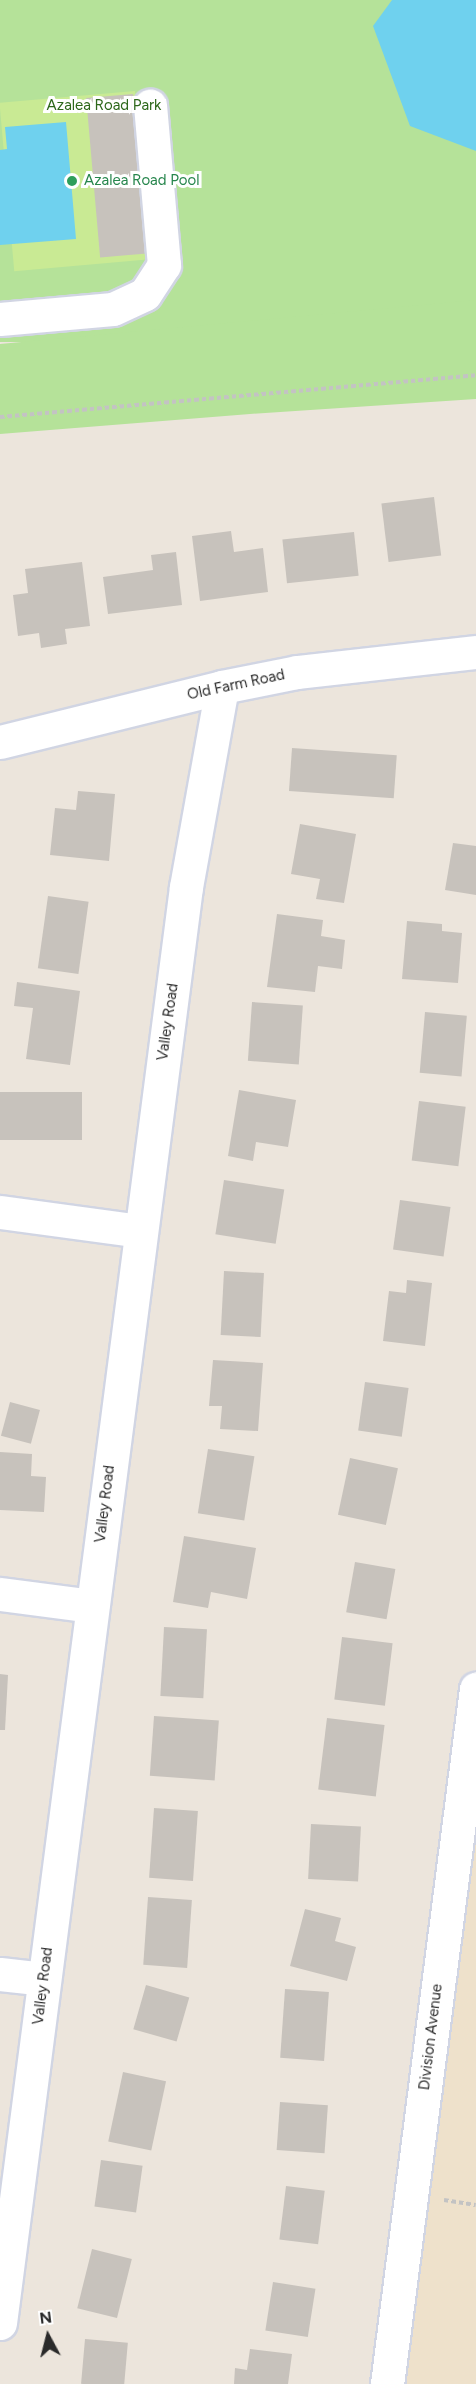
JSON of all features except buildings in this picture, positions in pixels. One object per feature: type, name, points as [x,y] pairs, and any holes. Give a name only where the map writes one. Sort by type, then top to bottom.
[{"type":"street","points":[[0,319],[113,309],[145,294],[164,266],[150,106]]},
{"type":"street","name":"Old Farm Road","points":[[0,742],[222,687],[315,669],[476,652]]},
{"type":"street","name":"Valley Road","points":[[0,2323],[186,887],[222,687]]},
{"type":"street","points":[[0,1212],[141,1231]]},
{"type":"street","points":[[0,1594],[92,1606]]},
{"type":"street","name":"Division Avenue","points":[[387,2384],[476,1689]]},
{"type":"street","points":[[0,1974],[44,1979]]},
{"type":"path","points":[[0,417],[476,375]]},
{"type":"shaded area","points":[[476,1821],[476,2384],[397,2384]]},
{"type":"green space","name":"Azalea Road Park","points":[[0,0],[476,0],[476,342],[0,342]]},
{"type":"green space","name":"Azalea Road Pool","points":[[135,91],[150,259],[14,271],[0,103]]},
{"type":"green space","points":[[476,300],[476,399],[0,434],[0,344]]},
{"type":"water","points":[[392,0],[476,0],[476,151],[410,126],[373,26]]},
{"type":"water","points":[[66,122],[76,239],[0,245],[0,150],[7,149],[5,127]]},
{"type":"place","name":"Azalea Road Pool","points":[[72,181]]}]
